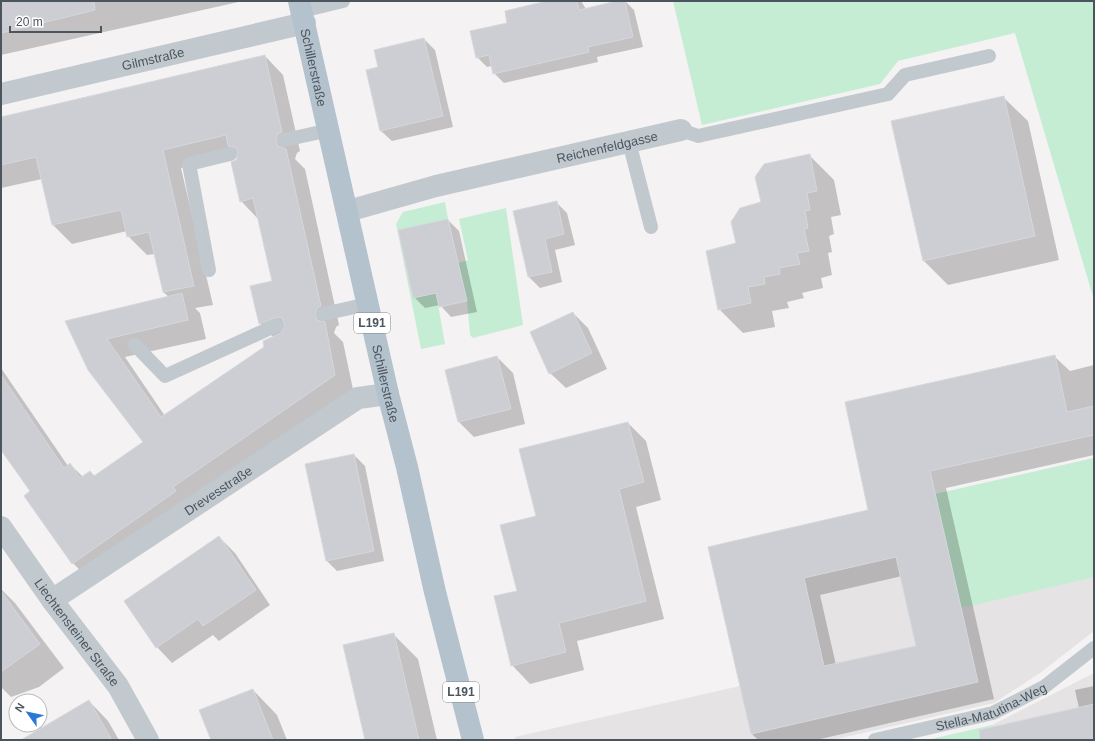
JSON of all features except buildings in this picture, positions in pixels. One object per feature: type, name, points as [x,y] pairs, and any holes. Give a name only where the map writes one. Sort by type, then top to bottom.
[{"type":"main road","name":"Schillerstraße","points":[[302,12],[330,130],[388,394],[407,467],[435,592],[472,740]]},
{"type":"street","name":"Gilmstraße","points":[[1,94],[302,12]]},
{"type":"street","name":"Reichenfeldgasse","points":[[348,211],[428,188],[681,130]]},
{"type":"street","name":"Drevesstraße","points":[[52,600],[358,398],[388,394]]},
{"type":"street","name":"Liechtensteiner Straße","points":[[1,527],[52,600],[118,686],[148,740]]},
{"type":"lane","points":[[302,12],[343,1]]},
{"type":"lane","name":"Reichenfeldgasse","points":[[681,130],[698,136],[868,99],[888,94],[905,75],[989,56]]},
{"type":"lane","points":[[284,140],[330,130]]},
{"type":"lane","points":[[629,142],[651,227]]},
{"type":"lane","points":[[209,270],[190,164],[230,154]]},
{"type":"lane","points":[[323,314],[368,304]]},
{"type":"lane","points":[[135,345],[166,376],[277,325]]},
{"type":"lane","name":"Stella-Matutina-Weg","points":[[875,740],[993,713],[1044,687],[1094,648]]},
{"type":"shaded area","points":[[1094,458],[1094,631],[1040,673],[994,703],[832,740],[515,740],[515,737],[740,686],[708,547]]},
{"type":"shaded area","points":[[1094,673],[1094,740],[996,740],[992,725]]},
{"type":"green space","points":[[673,1],[1094,1],[1094,300],[1015,33],[898,61],[880,84],[702,125]]},
{"type":"green space","points":[[445,202],[448,219],[398,231],[413,298],[436,293],[445,344],[421,349],[396,224],[403,212]]},
{"type":"green space","points":[[506,208],[523,325],[473,338],[470,335],[467,301],[458,263],[468,260],[459,219]]},
{"type":"green space","points":[[1094,458],[1094,577],[961,608],[935,494]]},
{"type":"green space","points":[[992,725],[996,740],[927,740]]}]
